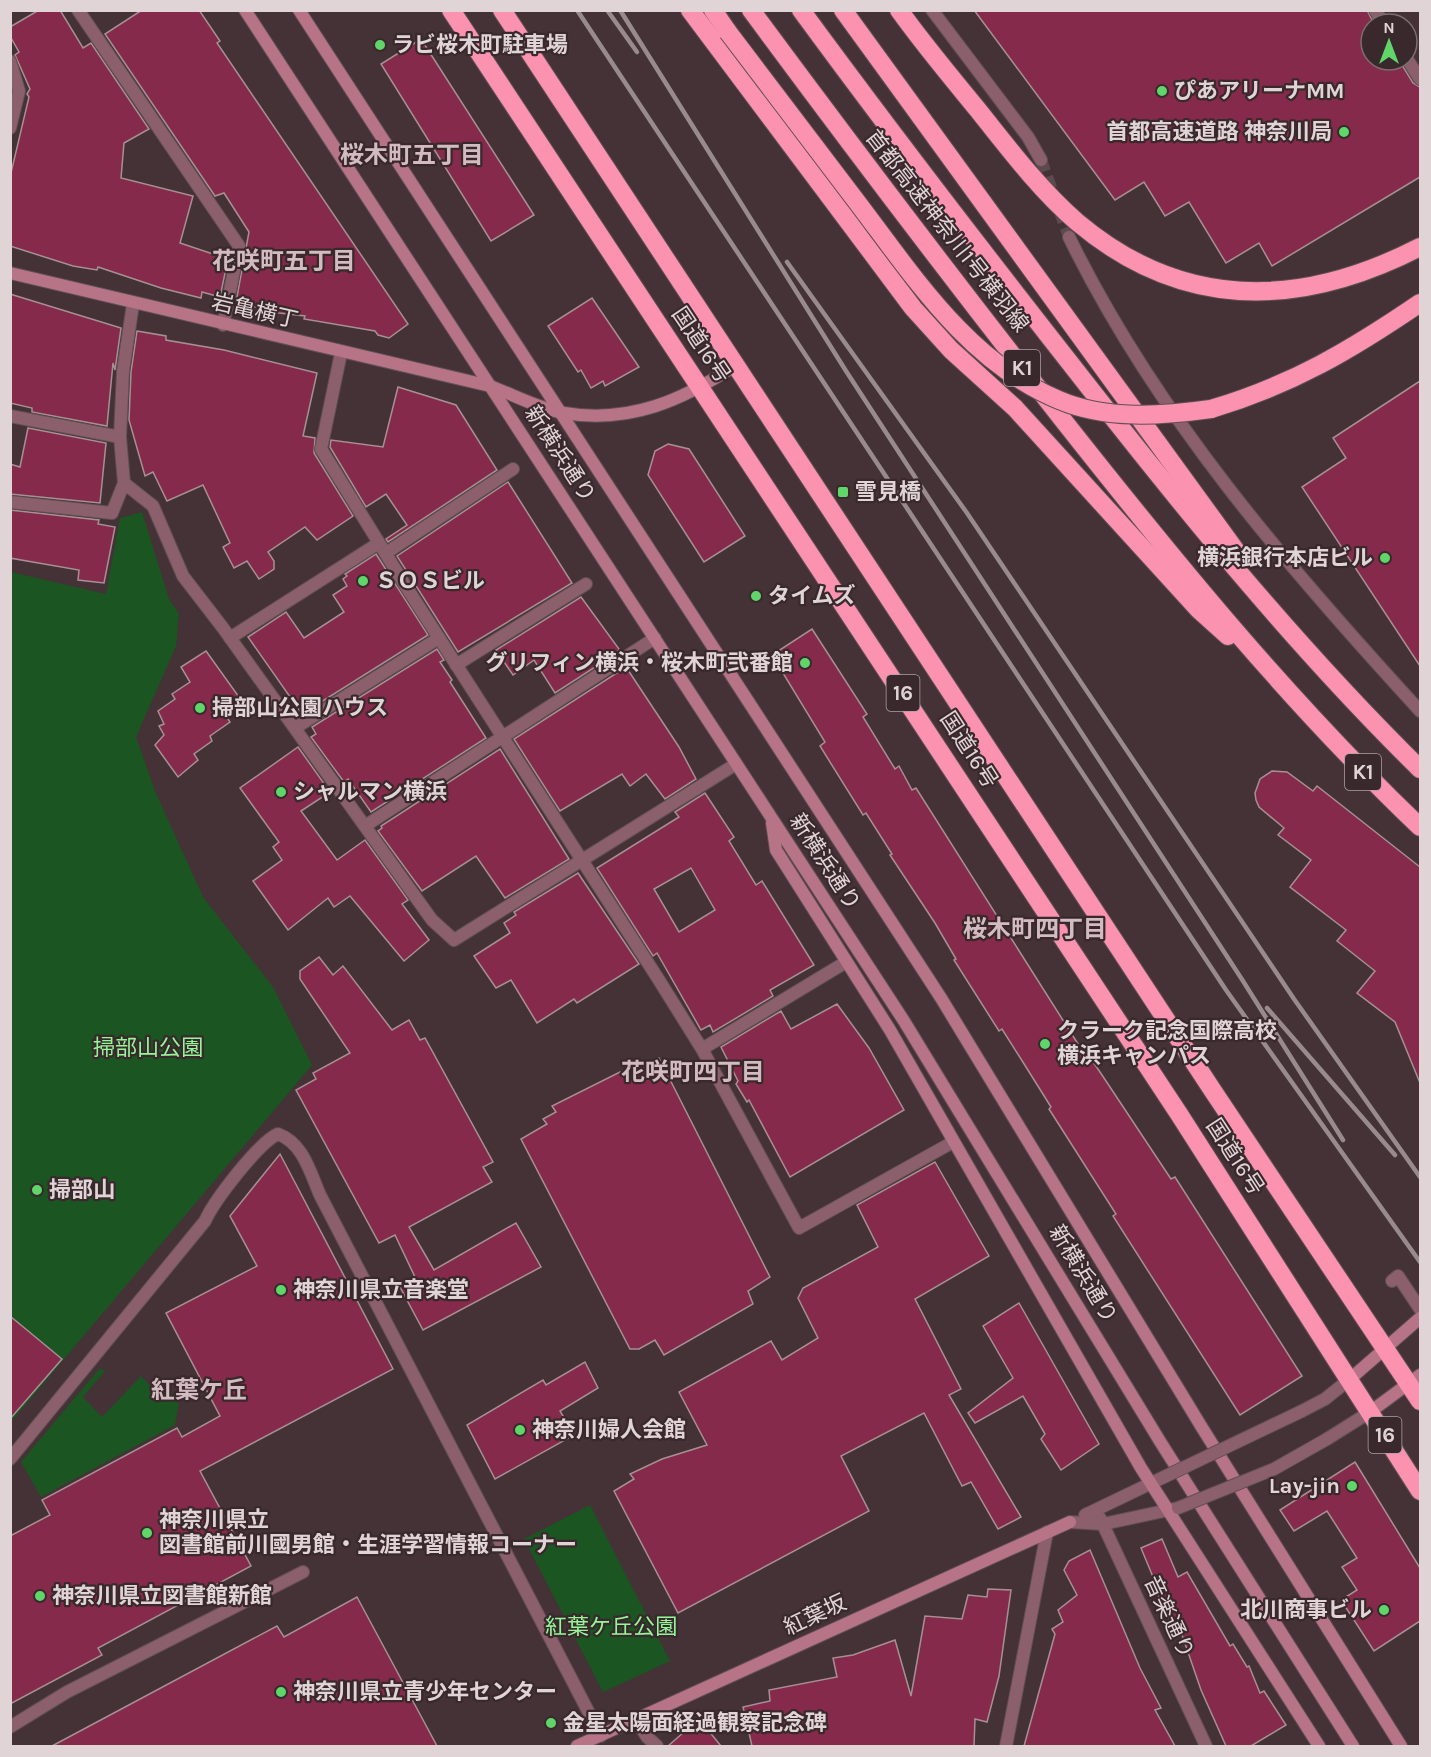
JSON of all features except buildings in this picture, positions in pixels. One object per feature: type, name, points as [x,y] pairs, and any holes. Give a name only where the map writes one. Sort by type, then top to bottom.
[{"type":"highway","name":"国道16号","points":[[451,10],[702,388],[1350,1379],[1420,1491]]},
{"type":"highway","name":"国道16号","points":[[502,10],[1213,1091],[1385,1348],[1415,1379],[1420,1401]]},
{"type":"highway","points":[[690,10],[912,308],[951,350],[1015,408],[1198,609],[1274,677]]},
{"type":"highway","points":[[713,10],[928,295],[995,364],[1034,389],[1061,401],[1086,408],[1126,414],[1167,416],[1211,409],[1259,394],[1325,364],[1420,303]]},
{"type":"highway","name":"首都高速神奈川1号横羽線","points":[[751,10],[917,234],[1121,493],[1274,677],[1359,768],[1420,827]]},
{"type":"highway","name":"首都高速神奈川1号横羽線","points":[[801,10],[917,168],[1153,469],[1326,673],[1420,770]]},
{"type":"highway","points":[[843,10],[1326,673]]},
{"type":"highway","points":[[899,10],[1040,186],[1093,234],[1150,270],[1193,285],[1232,291],[1273,292],[1315,287],[1352,278],[1420,247]]},
{"type":"street","points":[[78,10],[238,246],[223,325]]},
{"type":"street","name":"新横浜通り","points":[[245,10],[904,1021],[1161,1443],[1353,1746]]},
{"type":"street","name":"新横浜通り","points":[[299,10],[941,998],[1194,1415],[1401,1746]]},
{"type":"street","points":[[933,10],[1028,137],[1041,160]]},
{"type":"street","points":[[10,61],[19,91],[10,128]]},
{"type":"street","points":[[1069,237],[1120,334],[1159,395],[1228,486],[1300,574],[1420,711]]},
{"type":"street","name":"岩亀横丁","points":[[10,273],[341,353],[490,386],[562,413],[622,416],[671,403],[702,388],[736,365]]},
{"type":"street","points":[[10,502],[112,513],[124,483],[120,437],[123,371],[133,304]]},
{"type":"street","points":[[341,353],[321,448],[456,665],[702,1049],[799,1228],[953,1142]]},
{"type":"street","points":[[10,416],[120,437]]},
{"type":"street","points":[[230,638],[513,469]]},
{"type":"street","points":[[124,483],[153,506],[183,576],[432,920],[454,939],[736,764]]},
{"type":"street","points":[[456,665],[586,584]]},
{"type":"street","points":[[295,728],[439,638]]},
{"type":"street","points":[[365,826],[655,638]]},
{"type":"street","points":[[772,818],[776,850],[890,1030],[1150,1484],[1173,1510],[1319,1746]]},
{"type":"street","points":[[702,1049],[846,962]]},
{"type":"street","points":[[10,1459],[205,1221],[211,1206],[244,1166],[271,1137],[278,1134],[290,1138],[303,1155],[320,1195],[601,1736]]},
{"type":"street","points":[[1395,1279],[1420,1309]]},
{"type":"street","points":[[1070,1522],[1325,1399],[1420,1318]]},
{"type":"street","points":[[1070,1522],[1103,1524],[1173,1510],[1274,1469],[1370,1412],[1415,1379]]},
{"type":"street","points":[[1087,1514],[1100,1518],[1103,1524]]},
{"type":"street","name":"紅葉坂","points":[[577,1746],[1070,1522]]},
{"type":"street","name":"音楽通り","points":[[1103,1524],[1206,1746]]},
{"type":"street","points":[[1006,1746],[1047,1532]]},
{"type":"street","points":[[10,1727],[67,1692],[303,1572]]},
{"type":"street","points":[[636,1720],[646,1737],[657,1746]]},
{"type":"green space","name":"掃部山公園","points":[[142,512],[169,599],[179,614],[176,646],[136,737],[155,791],[203,897],[273,987],[312,1065],[11,1422],[11,572],[106,594],[120,518]]},
{"type":"green space","points":[[100,1368],[105,1371],[83,1397],[102,1417],[141,1376],[153,1389],[167,1385],[179,1403],[175,1425],[41,1497],[21,1462]]},
{"type":"green space","name":"紅葉ケ丘公園","points":[[590,1505],[670,1661],[603,1692],[524,1539]]},
{"type":"tunnel","points":[[1041,160],[1069,237]]},
{"type":"railway","points":[[577,10],[1226,990],[1420,1262]]},
{"type":"railway","points":[[607,10],[637,52]]},
{"type":"railway","points":[[620,10],[846,371],[1243,981],[1343,1140]]},
{"type":"railway","points":[[787,262],[967,513],[1294,999],[1420,1177]]},
{"type":"railway","points":[[1267,1008],[1395,1155]]},
{"type":"place","name":"ラビ桜木町駐車場","points":[[380,45]]},
{"type":"place","name":"ぴあアリーナMM","points":[[1162,91]]},
{"type":"place","name":"首都高速道路 神奈川局","points":[[1344,132]]},
{"type":"place","name":"雪見橋","points":[[843,492]]},
{"type":"place","name":"横浜銀行本店ビル","points":[[1385,558]]},
{"type":"place","name":"ＳＯＳビル","points":[[363,581]]},
{"type":"place","name":"タイムズ","points":[[756,596]]},
{"type":"place","name":"グリフィン横浜・桜木町弐番館","points":[[805,663]]},
{"type":"place","name":"掃部山公園ハウス","points":[[200,708]]},
{"type":"place","name":"シャルマン横浜","points":[[281,792]]},
{"type":"place","name":"クラーク記念国際高校 横浜キャンパス","points":[[1045,1044]]},
{"type":"place","name":"掃部山","points":[[37,1190]]},
{"type":"place","name":"神奈川県立音楽堂","points":[[281,1290]]},
{"type":"place","name":"神奈川婦人会館","points":[[520,1430]]},
{"type":"place","name":"Lay-jin","points":[[1352,1486]]},
{"type":"place","name":"神奈川県立 図書館前川國男館・生涯学習情報コーナー","points":[[147,1533]]},
{"type":"place","name":"神奈川県立図書館新館","points":[[40,1596]]},
{"type":"place","name":"北川商事ビル","points":[[1384,1610]]},
{"type":"place","name":"神奈川県立青少年センター","points":[[281,1692]]},
{"type":"place","name":"金星太陽面経過観察記念碑","points":[[551,1723]]},
{"type":"district","name":"桜木町五丁目","points":[[412,155]]},
{"type":"district","name":"花咲町五丁目","points":[[284,261]]},
{"type":"district","name":"桜木町四丁目","points":[[1035,929]]},
{"type":"district","name":"花咲町四丁目","points":[[693,1072]]},
{"type":"district","name":"紅葉ケ丘","points":[[199,1390]]}]
